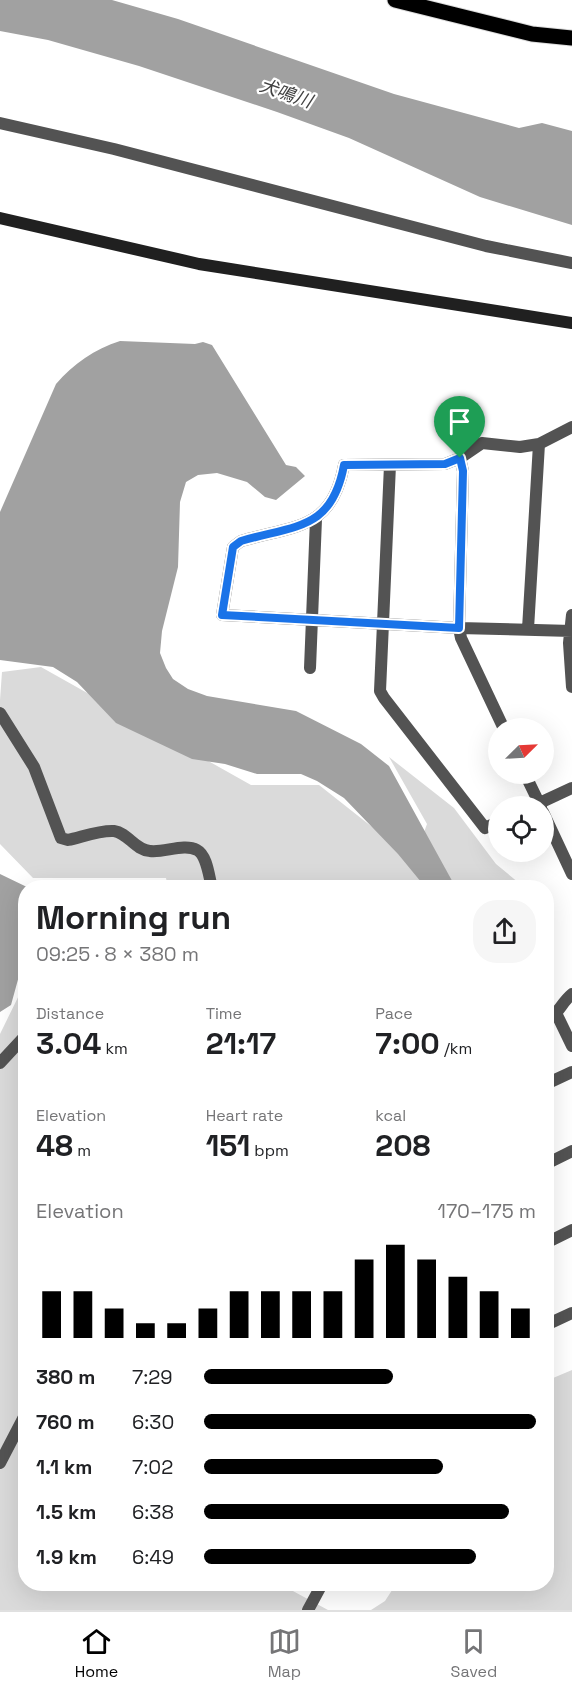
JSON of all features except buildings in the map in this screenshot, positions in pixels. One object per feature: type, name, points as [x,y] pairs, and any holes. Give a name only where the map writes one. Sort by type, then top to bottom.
[{"type":"main road","points":[[395,0],[532,34],[572,38]]},
{"type":"street","points":[[0,123],[125,152],[486,246],[572,263]]},
{"type":"street","points":[[0,218],[106,245],[199,264],[572,323]]},
{"type":"street","points":[[571,631],[459,628],[222,615],[233,547],[241,541],[316,519],[326,510],[340,487],[344,465],[445,464],[460,458],[482,443],[520,447],[540,444],[572,427]]},
{"type":"street","points":[[528,629],[540,444]]},
{"type":"street","points":[[460,458],[463,471],[459,628],[461,638],[499,718]]},
{"type":"street","points":[[390,465],[385,623],[380,691],[485,828],[488,827]]},
{"type":"street","points":[[310,668],[316,519]]},
{"type":"street","points":[[572,615],[572,687]]},
{"type":"street","points":[[0,713],[34,767],[61,838],[68,840],[113,831],[121,833],[142,849],[151,851],[190,848],[198,850],[203,857],[210,880]]},
{"type":"street","points":[[554,798],[572,788]]},
{"type":"street","points":[[554,839],[572,874]]},
{"type":"street","points":[[554,1015],[563,1001],[572,994]]},
{"type":"street","points":[[554,1021],[572,1046]]},
{"type":"street","points":[[0,1063],[18,1044]]},
{"type":"street","points":[[554,1080],[572,1072]]},
{"type":"street","points":[[554,1160],[572,1151]]},
{"type":"street","points":[[554,1239],[572,1230]]},
{"type":"street","points":[[554,1321],[572,1313]]},
{"type":"street","points":[[0,1463],[18,1428]]},
{"type":"street","points":[[308,1610],[318,1591]]},
{"type":"shaded area","points":[[41,667],[251,785],[319,785],[414,860],[427,824],[389,757],[454,808],[488,853],[488,862],[494,862],[515,880],[33,878],[0,844],[2,672]]},
{"type":"shaded area","points":[[18,997],[18,1591],[293,1591],[328,1610],[0,1610],[0,1034]]},
{"type":"shaded area","points":[[572,1370],[572,1610],[371,1610],[385,1601],[391,1591],[554,1591],[554,1378]]},
{"type":"water","name":"犬鳴川","points":[[0,0],[112,0],[178,19],[394,94],[519,128],[542,123],[572,131],[572,225],[480,197],[349,138],[277,112],[139,66],[48,40],[0,31]]},
{"type":"water","points":[[120,341],[195,344],[203,342],[212,345],[286,465],[296,467],[305,476],[276,500],[265,497],[247,482],[217,473],[198,475],[186,482],[180,502],[178,567],[162,631],[160,653],[173,679],[188,689],[207,696],[296,711],[361,744],[389,766],[452,880],[419,880],[398,854],[344,798],[317,781],[301,774],[257,774],[225,764],[192,759],[116,723],[77,682],[53,667],[0,660],[0,512],[56,384],[85,358]]},
{"type":"water","points":[[0,874],[18,883],[18,980],[11,1005],[0,1012]]},
{"type":"route","points":[[460,458],[463,471],[459,628],[222,615],[233,547],[241,541],[316,519],[326,510],[340,487],[344,465],[445,464],[460,458]]}]
